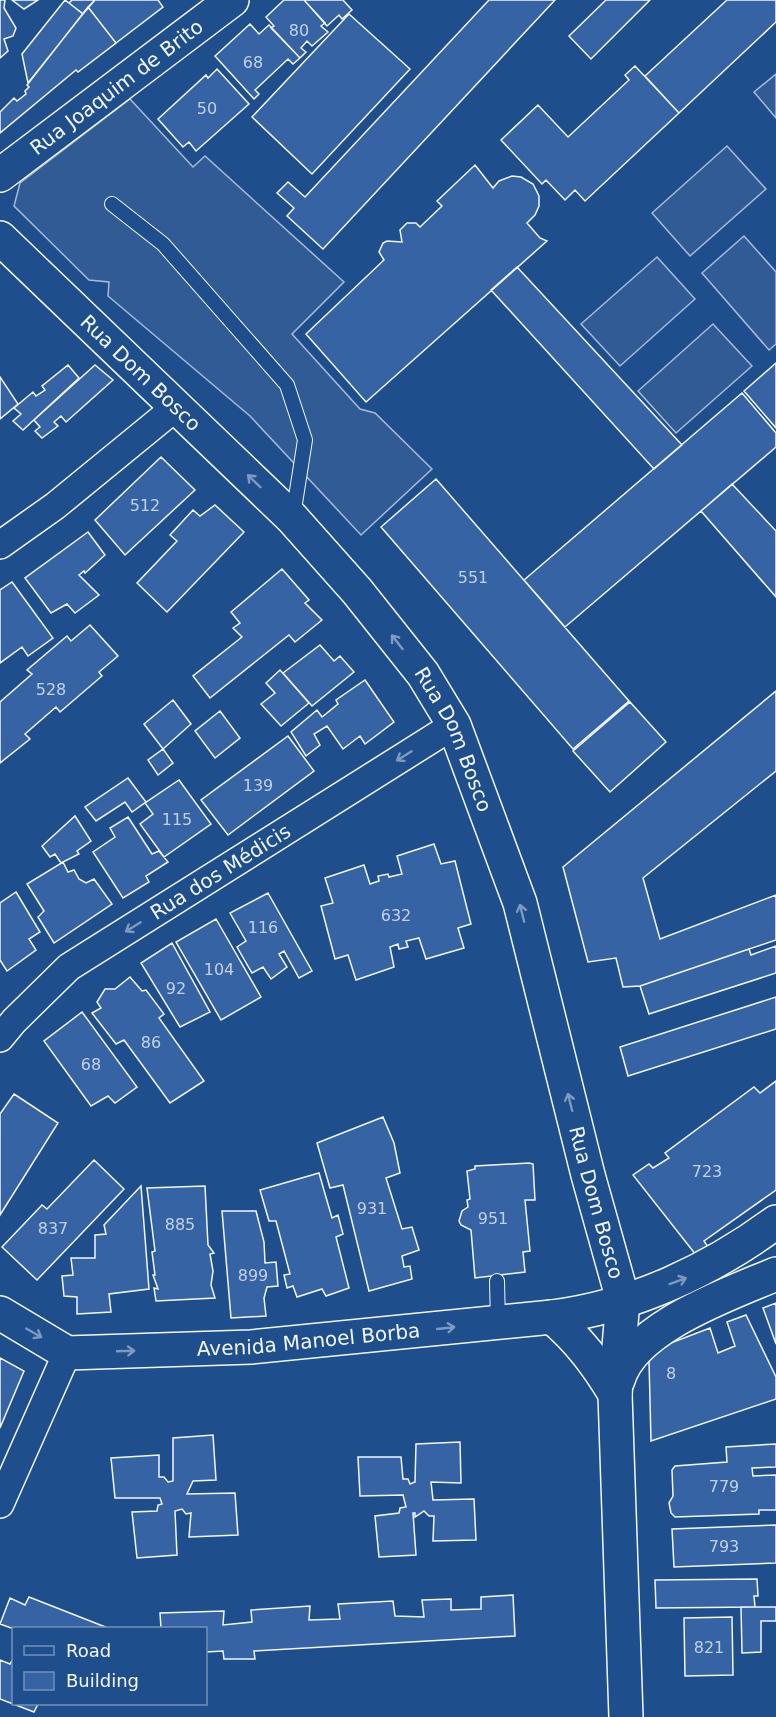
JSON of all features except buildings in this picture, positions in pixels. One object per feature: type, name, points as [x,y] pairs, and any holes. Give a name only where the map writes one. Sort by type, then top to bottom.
[{"type":"main road","name":"Rua Joaquim de Brito","points":[[0,175],[232,0]]},
{"type":"main road","name":"Rua Dom Bosco","points":[[0,238],[292,518],[357,591],[415,665],[454,725],[520,903],[593,1195],[614,1260],[623,1300],[615,1394],[626,1717]]},
{"type":"main road","name":"Avenida Manoel Borba","points":[[67,1353],[251,1347],[581,1314],[687,1278],[776,1222]]},
{"type":"main road","name":"Rua Dom Bosco","points":[[615,1394],[627,1360],[660,1330],[721,1297],[776,1274]]},
{"type":"main road","points":[[0,1313],[67,1353]]},
{"type":"main road","points":[[552,1317],[576,1338],[596,1362],[615,1394]]},
{"type":"street","points":[[0,545],[55,506],[176,407]]},
{"type":"street","name":"Rua dos Médicis","points":[[0,1038],[14,1021],[69,967],[454,725]]},
{"type":"street","points":[[0,1504],[67,1353]]},
{"type":"lane","points":[[112,204],[163,244],[287,385],[306,440],[292,518]]},
{"type":"lane","points":[[497,1281],[498,1322]]},
{"type":"shaded area","points":[[776,74],[776,118],[754,92]]},
{"type":"shaded area","points":[[130,99],[193,167],[205,156],[344,282],[292,334],[360,409],[375,413],[432,469],[361,535],[250,416],[108,296],[109,282],[89,280],[14,206],[20,183]]},
{"type":"shaded area","points":[[727,146],[766,189],[690,256],[652,213]]},
{"type":"shaded area","points":[[744,236],[776,272],[776,344],[769,350],[702,273]]},
{"type":"shaded area","points":[[657,257],[695,299],[620,366],[581,324]]},
{"type":"shaded area","points":[[713,324],[752,366],[676,433],[638,391]]}]
